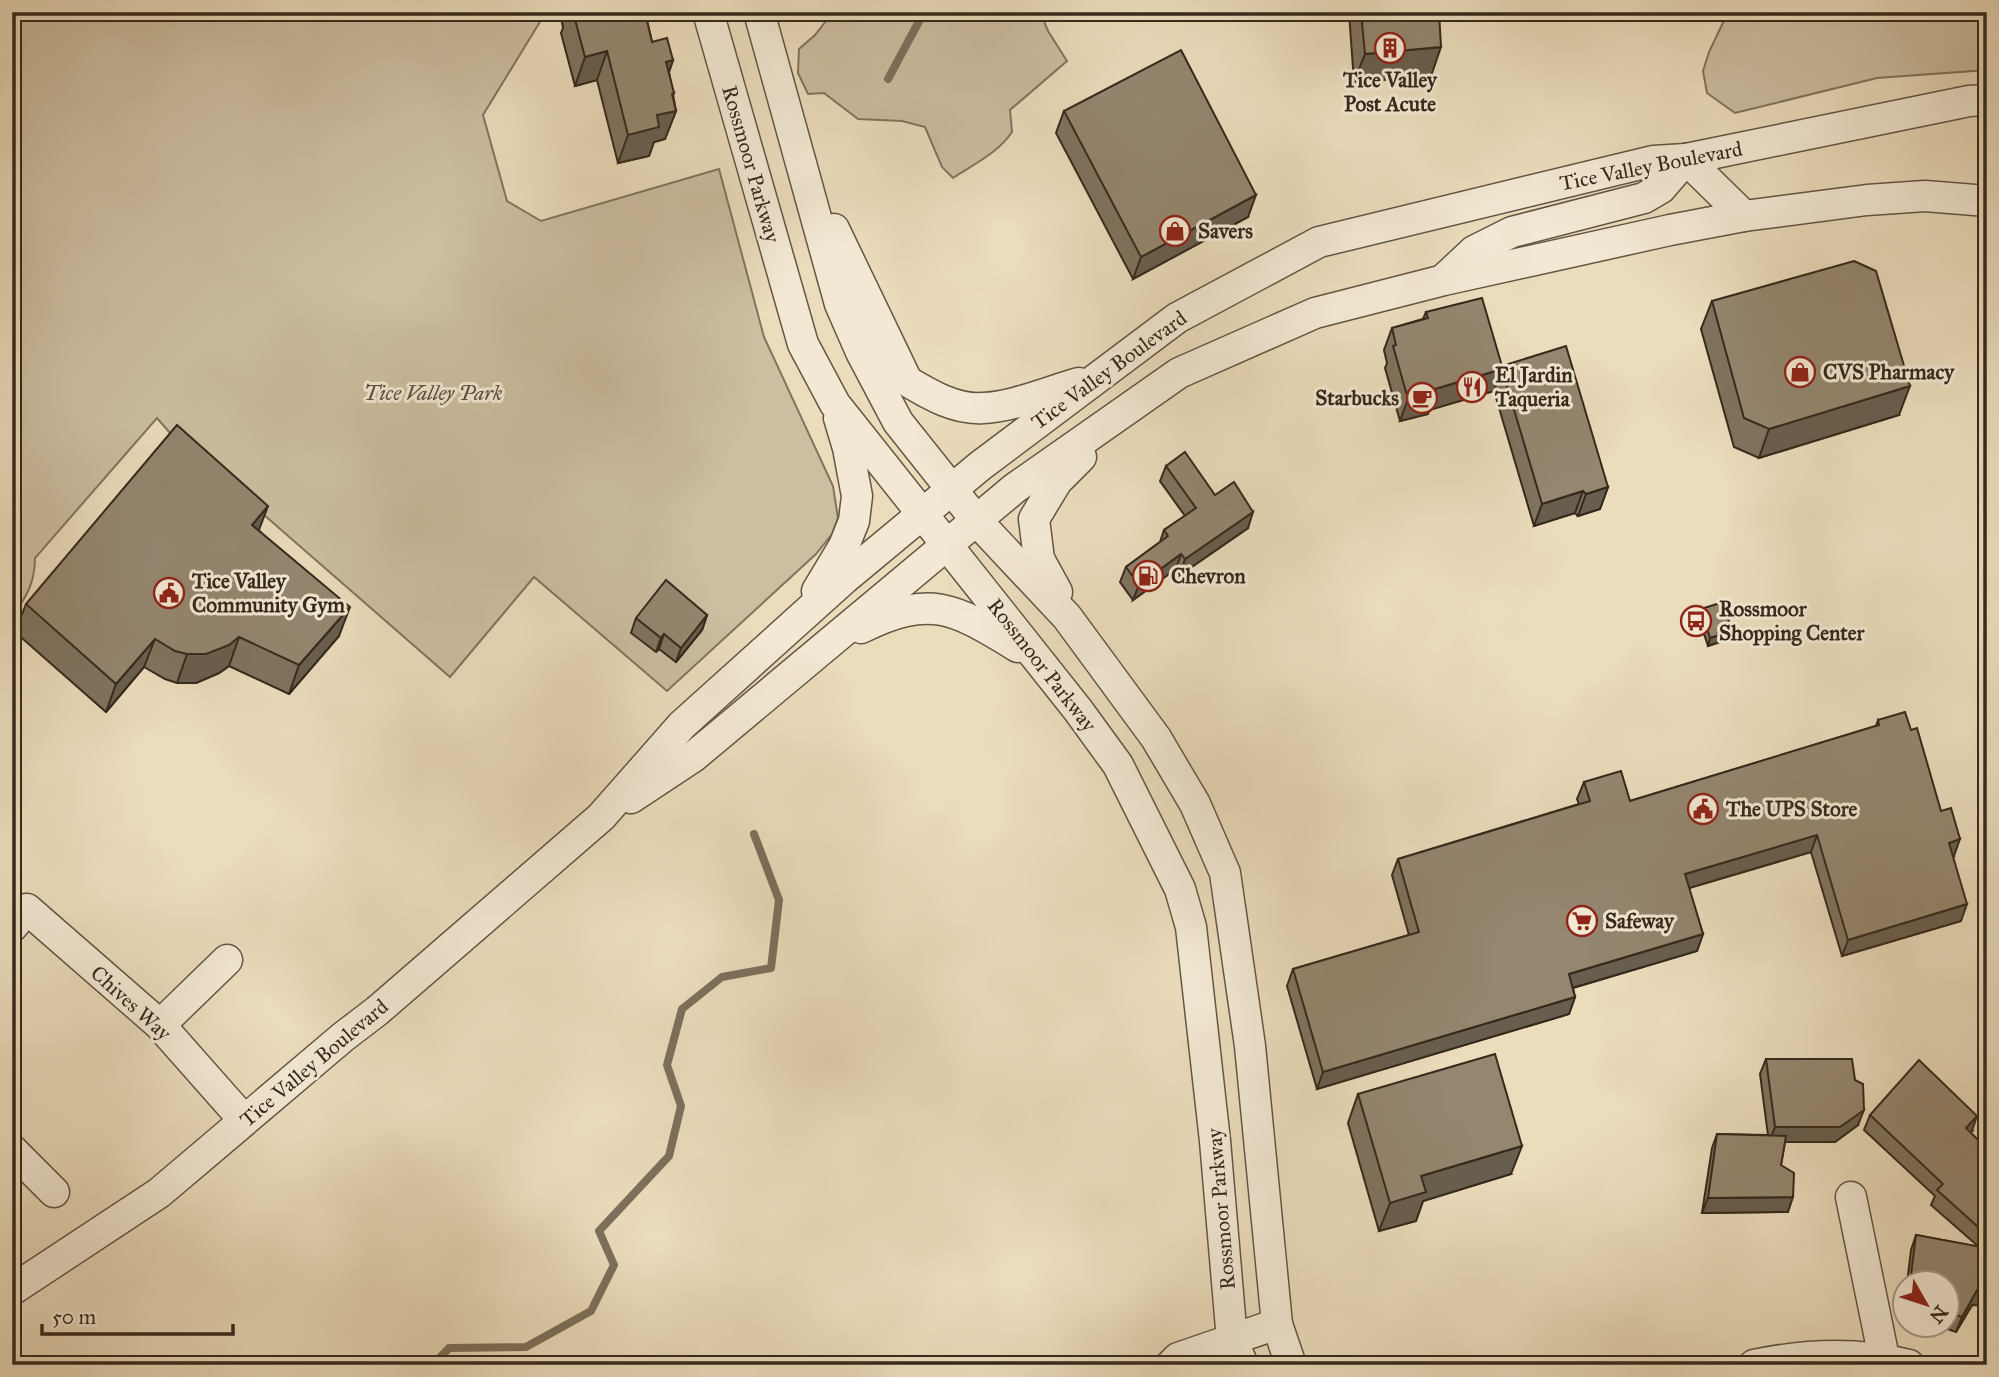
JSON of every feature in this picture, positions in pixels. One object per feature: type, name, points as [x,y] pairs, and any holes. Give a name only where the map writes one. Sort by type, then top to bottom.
[{"type":"street","name":"Rossmoor Parkway","points":[[708,12],[803,344],[835,404],[1118,765],[1180,889],[1193,940],[1214,1132],[1230,1357]]},
{"type":"street","name":"Rossmoor Parkway","points":[[759,12],[840,304],[861,352],[898,422],[976,520],[1067,617],[1156,738],[1195,804],[1225,873],[1250,1046],[1277,1324],[1291,1365]]},
{"type":"street","name":"Tice Valley Boulevard","points":[[12,1290],[159,1193],[377,1011],[601,817],[682,726],[844,579],[951,491],[1177,318],[1319,242],[1653,161],[1686,159],[1969,101],[1987,100]]},
{"type":"street","points":[[796,145],[907,381],[940,399],[958,405],[983,408],[1096,378]]},
{"type":"street","points":[[1444,279],[1474,251],[1512,232],[1644,198],[1661,188],[1686,159],[1744,216]]},
{"type":"street","name":"Tice Valley Boulevard","points":[[601,817],[693,757],[1015,488],[1179,373],[1315,313],[1444,279],[1670,230],[1744,216],[1902,197],[1987,201]]},
{"type":"street","points":[[800,619],[845,546],[854,521],[858,496],[835,404]]},
{"type":"street","points":[[1067,617],[1066,608],[1039,559],[1034,519],[1057,481],[1119,415]]},
{"type":"street","points":[[818,652],[882,618],[904,610],[943,608],[969,617],[1036,658]]},
{"type":"street","name":"Chives Way","points":[[17,911],[160,1025],[244,1120]]},
{"type":"street","points":[[160,1025],[227,960]]},
{"type":"street","points":[[12,1150],[54,1192]]},
{"type":"street","points":[[1755,1365],[1800,1357],[1850,1355],[1896,1362],[1851,1197]]},
{"type":"street","points":[[1171,1365],[1178,1358],[1230,1357],[1277,1324]]},
{"type":"green space","name":"Tice Valley Park","points":[[12,12],[546,12],[483,115],[507,201],[541,221],[719,169],[764,337],[833,486],[838,518],[832,534],[816,554],[667,691],[534,577],[450,677],[170,433],[157,418],[35,558],[29,589],[12,615]]},
{"type":"green space","points":[[833,12],[1040,12],[1048,31],[1067,61],[1010,110],[1012,132],[1000,146],[953,178],[942,167],[925,127],[902,121],[858,119],[824,93],[808,94],[798,73],[799,49],[815,35]]},
{"type":"green space","points":[[1728,12],[1987,12],[1987,70],[1877,78],[1735,113],[1707,93],[1703,71]]},
{"type":"building","points":[[573,12],[645,12],[652,42],[667,38],[673,60],[666,62],[676,111],[657,115],[659,127],[628,135],[607,51],[585,57]]},
{"type":"building","points":[[1361,12],[1439,12],[1441,47],[1365,54]]},
{"type":"building","points":[[1181,50],[1256,195],[1141,257],[1064,111]]},
{"type":"building","name":"CVS Pharmacy","points":[[1854,261],[1876,271],[1910,386],[1769,429],[1744,418],[1712,301]]},
{"type":"building","points":[[1482,298],[1502,366],[1566,346],[1608,487],[1586,494],[1583,491],[1542,504],[1502,369],[1408,399],[1393,346],[1396,345],[1392,328],[1428,318],[1426,312]]},
{"type":"building","name":"Tice Valley Community Gym","points":[[177,425],[268,506],[252,525],[350,607],[299,665],[239,637],[229,645],[206,654],[175,651],[155,639],[116,684],[26,604]]},
{"type":"building","points":[[1185,452],[1215,495],[1234,482],[1253,512],[1185,559],[1181,554],[1139,585],[1126,567],[1168,536],[1164,530],[1196,508],[1166,466]]},
{"type":"building","points":[[666,580],[707,615],[681,648],[664,634],[661,638],[636,618]]},
{"type":"building","points":[[1723,602],[1732,631],[1710,638],[1701,609]]},
{"type":"building","points":[[1905,712],[1911,730],[1917,728],[1941,811],[1951,808],[1960,839],[1949,843],[1967,904],[1848,940],[1817,835],[1685,874],[1703,934],[1569,974],[1575,997],[1323,1072],[1293,969],[1419,932],[1398,859],[1590,801],[1584,782],[1621,771],[1630,801],[1879,725],[1878,720]]},
{"type":"building","points":[[1495,1054],[1522,1146],[1421,1176],[1426,1192],[1390,1203],[1358,1094]]},
{"type":"building","points":[[1766,1059],[1852,1059],[1855,1080],[1863,1084],[1864,1110],[1840,1127],[1775,1127]]},
{"type":"building","points":[[1919,1060],[1977,1116],[1966,1128],[1987,1149],[1987,1235],[1937,1190],[1943,1184],[1870,1115]]},
{"type":"building","points":[[1717,1134],[1786,1136],[1781,1165],[1794,1173],[1793,1197],[1708,1198]]},
{"type":"building","points":[[1916,1235],[1987,1248],[1987,1291],[1977,1290],[1962,1317],[1960,1268],[1912,1268]]},
{"type":"waterway","points":[[888,79],[924,12]]},
{"type":"waterway","points":[[433,1365],[449,1348],[526,1347],[591,1311],[614,1265],[599,1231],[669,1156],[681,1106],[667,1065],[682,1009],[722,977],[771,968],[779,900],[754,834]]},
{"type":"place","name":"Tice Valley Post Acute","points":[[1390,48]]},
{"type":"place","name":"Savers","points":[[1175,231]]},
{"type":"place","name":"CVS Pharmacy","points":[[1800,372]]},
{"type":"place","name":"El Jardin Taqueria","points":[[1472,387]]},
{"type":"place","name":"Starbucks","points":[[1422,398]]},
{"type":"place","name":"Chevron","points":[[1148,576]]},
{"type":"place","name":"Tice Valley Community Gym","points":[[169,593]]},
{"type":"place","name":"Rossmoor Shopping Center","points":[[1696,621]]},
{"type":"place","name":"The UPS Store","points":[[1703,809]]},
{"type":"place","name":"Safeway","points":[[1582,921]]}]
